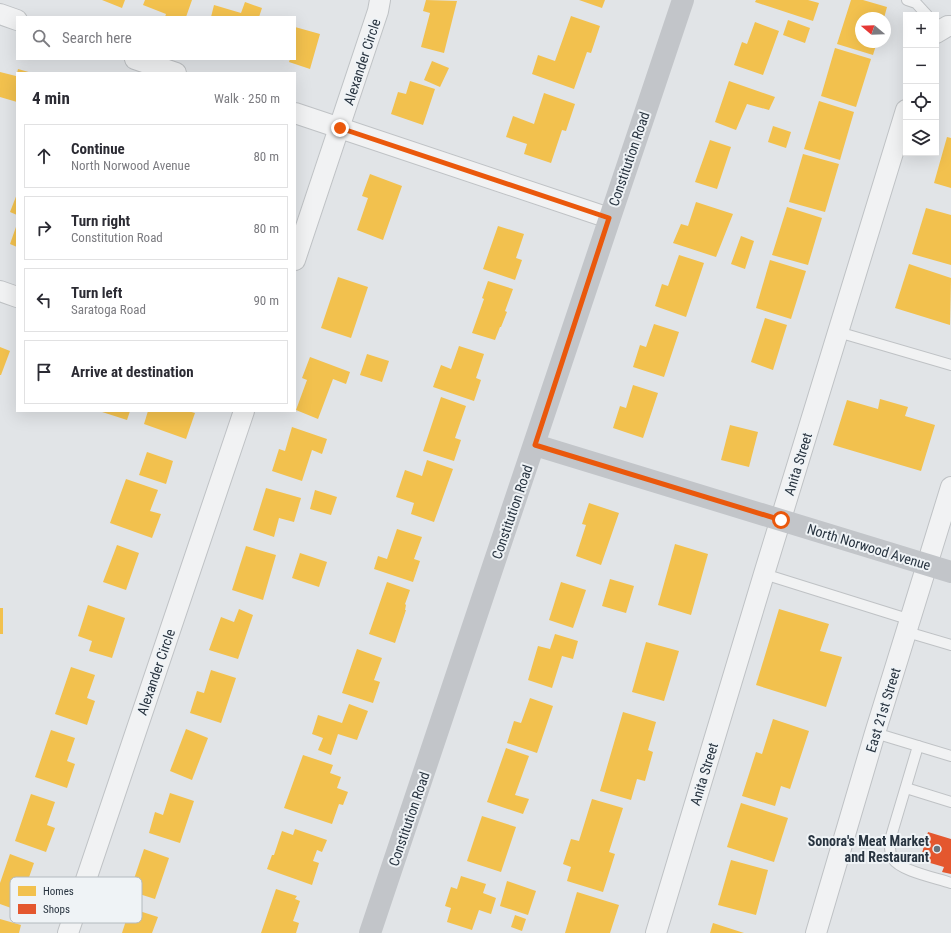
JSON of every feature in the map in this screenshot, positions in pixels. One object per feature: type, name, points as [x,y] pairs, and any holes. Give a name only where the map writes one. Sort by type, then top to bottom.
[{"type":"street","name":"Alexander Circle","points":[[296,257],[340,128],[378,11],[380,0]]},
{"type":"street","name":"Constitution Road","points":[[370,933],[535,445],[609,218],[683,0]]},
{"type":"street","points":[[0,14],[16,20]]},
{"type":"street","points":[[138,60],[173,72]]},
{"type":"street","points":[[296,113],[609,218]]},
{"type":"street","name":"Anita Street","points":[[656,933],[903,120]]},
{"type":"street","points":[[0,291],[16,297]]},
{"type":"street","name":"Alexander Circle","points":[[87,877],[244,412]]},
{"type":"street","name":"North Norwood Avenue","points":[[535,445],[951,572]]},
{"type":"street","name":"East 21st Street","points":[[816,933],[875,733],[951,487]]},
{"type":"street","name":"Alexander Circle","points":[[68,933],[71,923]]},
{"type":"lane","points":[[907,0],[916,3],[924,12]]},
{"type":"lane","points":[[838,332],[951,366]]},
{"type":"lane","points":[[764,574],[909,626],[951,645]]},
{"type":"lane","points":[[875,733],[951,756]]},
{"type":"lane","points":[[918,746],[890,840],[889,849],[893,859],[899,865],[951,883]]},
{"type":"lane","points":[[906,788],[951,802]]},
{"type":"building: Homes","points":[[102,0],[125,0],[122,8]]},
{"type":"building: Homes","points":[[145,0],[192,0],[186,16],[165,16],[166,14],[143,5]]},
{"type":"building: Homes","points":[[426,0],[457,1],[444,53],[421,47],[430,13],[423,11]]},
{"type":"building: Homes","points":[[579,0],[605,0],[602,8]]},
{"type":"building: Homes","points":[[756,0],[808,0],[819,3],[813,21],[755,2]]},
{"type":"building: Homes","points":[[851,0],[863,0],[887,7],[886,12],[855,12],[855,48],[875,48],[873,55],[837,44]]},
{"type":"building: Homes","points":[[245,2],[262,8],[259,16],[211,16],[214,5],[241,13]]},
{"type":"building: Homes","points":[[571,16],[600,26],[591,53],[587,52],[574,89],[532,74],[538,55],[555,61]]},
{"type":"building: Homes","points":[[788,20],[810,28],[805,43],[783,35]]},
{"type":"building: Homes","points":[[755,22],[779,31],[763,75],[734,65],[742,42],[747,44]]},
{"type":"building: Homes","points":[[296,27],[320,34],[310,69],[289,62],[290,60],[296,60]]},
{"type":"building: Homes","points":[[835,48],[871,59],[856,107],[821,96]]},
{"type":"building: Homes","points":[[432,61],[449,68],[440,87],[424,80]]},
{"type":"building: Homes","points":[[18,69],[28,72],[17,72]]},
{"type":"building: Homes","points":[[0,72],[16,76],[16,102],[0,97]]},
{"type":"building: Homes","points":[[410,81],[435,89],[423,125],[391,114],[398,92],[406,94]]},
{"type":"building: Homes","points":[[729,81],[775,97],[769,110],[747,104],[736,130],[715,122]]},
{"type":"building: Homes","points":[[544,93],[575,104],[566,131],[562,130],[551,163],[524,154],[527,144],[506,137],[513,116],[534,124]]},
{"type":"building: Homes","points":[[819,101],[854,112],[840,160],[804,149]]},
{"type":"building: Homes","points":[[773,126],[791,132],[786,148],[768,142]]},
{"type":"building: Homes","points":[[947,137],[951,138],[951,188],[934,183]]},
{"type":"building: Homes","points":[[710,140],[731,147],[717,189],[695,182]]},
{"type":"building: Homes","points":[[803,154],[839,164],[825,212],[789,202]]},
{"type":"building: Homes","points":[[370,174],[402,186],[383,240],[357,230],[368,198],[362,196]]},
{"type":"building: Homes","points":[[16,197],[16,215],[10,212]]},
{"type":"building: Homes","points":[[696,202],[733,214],[716,257],[673,243],[681,224],[688,226]]},
{"type":"building: Homes","points":[[787,207],[822,218],[808,265],[772,255]]},
{"type":"building: Homes","points":[[926,208],[951,215],[951,265],[912,254]]},
{"type":"building: Homes","points":[[498,226],[524,234],[516,258],[522,260],[515,280],[483,269]]},
{"type":"building: Homes","points":[[16,227],[16,247],[10,244]]},
{"type":"building: Homes","points":[[741,236],[754,241],[745,269],[731,264]]},
{"type":"building: Homes","points":[[679,255],[704,263],[686,317],[655,306],[662,284],[668,286]]},
{"type":"building: Homes","points":[[770,260],[806,271],[791,319],[756,308]]},
{"type":"building: Homes","points":[[909,264],[951,278],[950,325],[895,308]]},
{"type":"building: Homes","points":[[338,277],[368,287],[351,338],[321,328]]},
{"type":"building: Homes","points":[[488,281],[513,289],[505,311],[507,312],[495,340],[472,333],[484,299],[482,298]]},
{"type":"building: Homes","points":[[765,318],[787,325],[773,370],[751,362]]},
{"type":"building: Homes","points":[[654,324],[679,332],[664,377],[633,367],[640,345],[646,347]]},
{"type":"building: Homes","points":[[459,346],[484,354],[476,378],[481,380],[474,401],[433,387],[441,365],[451,369]]},
{"type":"building: Homes","points":[[0,347],[10,351],[1,375],[0,375]]},
{"type":"building: Homes","points":[[367,354],[389,361],[382,382],[360,375]]},
{"type":"building: Homes","points":[[310,357],[350,372],[346,384],[333,379],[318,419],[296,410],[307,380],[302,378]]},
{"type":"building: Homes","points":[[633,385],[658,393],[643,438],[613,428],[620,406],[626,408]]},
{"type":"building: Homes","points":[[441,397],[466,406],[455,438],[461,440],[454,461],[423,451]]},
{"type":"building: Homes","points":[[880,399],[908,407],[905,416],[935,425],[921,471],[833,445],[847,400],[878,409]]},
{"type":"building: Homes","points":[[102,412],[130,412],[127,420]]},
{"type":"building: Homes","points":[[148,412],[195,413],[186,439],[144,424]]},
{"type":"building: Homes","points":[[730,425],[758,432],[749,467],[721,460]]},
{"type":"building: Homes","points":[[292,427],[327,439],[322,454],[312,450],[302,481],[272,471],[279,449],[285,451]]},
{"type":"building: Homes","points":[[147,452],[173,461],[166,484],[139,475]]},
{"type":"building: Homes","points":[[427,460],[453,469],[434,522],[411,514],[414,503],[396,497],[405,470],[422,476]]},
{"type":"building: Homes","points":[[126,479],[158,490],[150,511],[161,514],[152,538],[110,523]]},
{"type":"building: Homes","points":[[266,488],[301,498],[294,522],[279,518],[274,537],[253,530]]},
{"type":"building: Homes","points":[[315,490],[337,497],[331,515],[310,509]]},
{"type":"building: Homes","points":[[589,503],[619,513],[601,565],[576,556],[586,525],[582,524]]},
{"type":"building: Homes","points":[[397,529],[422,537],[414,559],[420,561],[413,582],[374,569],[378,556],[387,559]]},
{"type":"building: Homes","points":[[675,544],[708,554],[691,615],[658,605]]},
{"type":"building: Homes","points":[[117,545],[139,553],[126,590],[103,582]]},
{"type":"building: Homes","points":[[246,546],[276,555],[263,600],[232,590]]},
{"type":"building: Homes","points":[[300,553],[327,562],[319,587],[292,578]]},
{"type":"building: Homes","points":[[610,579],[634,586],[626,613],[602,606]]},
{"type":"building: Homes","points":[[387,582],[410,590],[405,604],[406,610],[395,643],[369,634]]},
{"type":"building: Homes","points":[[561,582],[586,590],[573,628],[549,620]]},
{"type":"building: Homes","points":[[88,605],[125,618],[112,658],[89,651],[92,641],[78,636]]},
{"type":"building: Homes","points":[[0,608],[3,608],[3,634],[0,634]]},
{"type":"building: Homes","points":[[239,609],[253,615],[238,659],[209,650],[221,617],[234,622]]},
{"type":"building: Homes","points":[[779,609],[829,624],[820,651],[842,657],[826,707],[756,685]]},
{"type":"building: Homes","points":[[555,634],[578,641],[573,659],[562,656],[552,688],[528,680],[538,646],[550,649]]},
{"type":"building: Homes","points":[[646,642],[679,651],[664,701],[632,692]]},
{"type":"building: Homes","points":[[357,649],[382,658],[374,680],[380,682],[373,703],[342,693]]},
{"type":"building: Homes","points":[[71,667],[95,675],[87,698],[95,701],[87,725],[55,714]]},
{"type":"building: Homes","points":[[211,670],[236,678],[221,723],[190,713],[197,691],[204,693]]},
{"type":"building: Homes","points":[[530,698],[553,706],[537,753],[507,743],[514,721],[521,723]]},
{"type":"building: Homes","points":[[349,704],[368,711],[357,740],[338,734],[331,755],[318,750],[323,738],[312,734],[318,715],[342,723]]},
{"type":"building: Homes","points":[[623,712],[656,722],[648,750],[653,752],[645,781],[637,779],[631,800],[600,791]]},
{"type":"building: Homes","points":[[773,719],[809,731],[790,789],[781,786],[775,806],[742,796],[756,752],[762,754]]},
{"type":"building: Homes","points":[[186,729],[208,738],[192,780],[170,771]]},
{"type":"building: Homes","points":[[51,730],[75,738],[67,761],[75,764],[67,788],[35,777]]},
{"type":"building: Homes","points":[[506,748],[529,756],[515,795],[529,799],[523,814],[487,802]]},
{"type":"building: Homes","points":[[303,755],[333,765],[330,773],[341,777],[337,788],[348,792],[343,805],[339,804],[332,824],[284,808]]},
{"type":"building: Homes","points":[[170,793],[194,801],[180,843],[149,833],[155,812],[163,815]]},
{"type":"building: Homes","points":[[31,794],[55,802],[47,825],[55,828],[46,852],[15,841]]},
{"type":"building: Homes","points":[[592,799],[623,808],[609,852],[615,854],[603,892],[567,881],[571,867],[563,864],[571,839],[579,841]]},
{"type":"building: Homes","points":[[741,803],[788,818],[774,862],[727,847]]},
{"type":"building: Homes","points":[[482,816],[516,827],[501,872],[467,861]]},
{"type":"building: Homes","points":[[295,829],[327,840],[322,852],[317,850],[313,861],[319,863],[312,885],[267,869],[272,855],[274,855],[282,831],[293,835]]},
{"type":"building: Homes","points":[[144,849],[169,858],[155,899],[142,895],[142,877],[135,877]]},
{"type":"building: Homes","points":[[10,854],[34,863],[29,877],[10,877],[10,908],[0,904],[0,883]]},
{"type":"building: Homes","points":[[731,860],[768,870],[756,915],[718,905]]},
{"type":"building: Homes","points":[[461,876],[486,884],[483,893],[496,898],[491,914],[479,910],[472,930],[447,922],[451,908],[445,906],[451,887],[457,889]]},
{"type":"building: Homes","points":[[507,881],[536,891],[528,915],[500,906]]},
{"type":"building: Homes","points":[[276,889],[297,896],[295,899],[300,901],[293,921],[299,923],[296,933],[261,933]]},
{"type":"building: Homes","points":[[577,892],[619,905],[610,933],[565,933]]},
{"type":"building: Homes","points":[[142,912],[158,917],[152,933],[122,933],[125,923],[142,923]]},
{"type":"building: Homes","points":[[515,915],[526,919],[522,931],[511,927]]},
{"type":"building: Homes","points":[[0,919],[21,925],[19,933],[0,933]]},
{"type":"building: Homes","points":[[713,923],[744,933],[710,933]]},
{"type":"building: Shops","name":"Sonora's Meat Market and Restaurant","points":[[928,832],[951,839],[951,874],[942,872],[944,867],[920,860]]},
{"type":"place","name":"Sonora's Meat Market and Restaurant","points":[[937,849]]},
{"type":"route","points":[[340,128],[609,218],[535,445],[781,520]]}]
